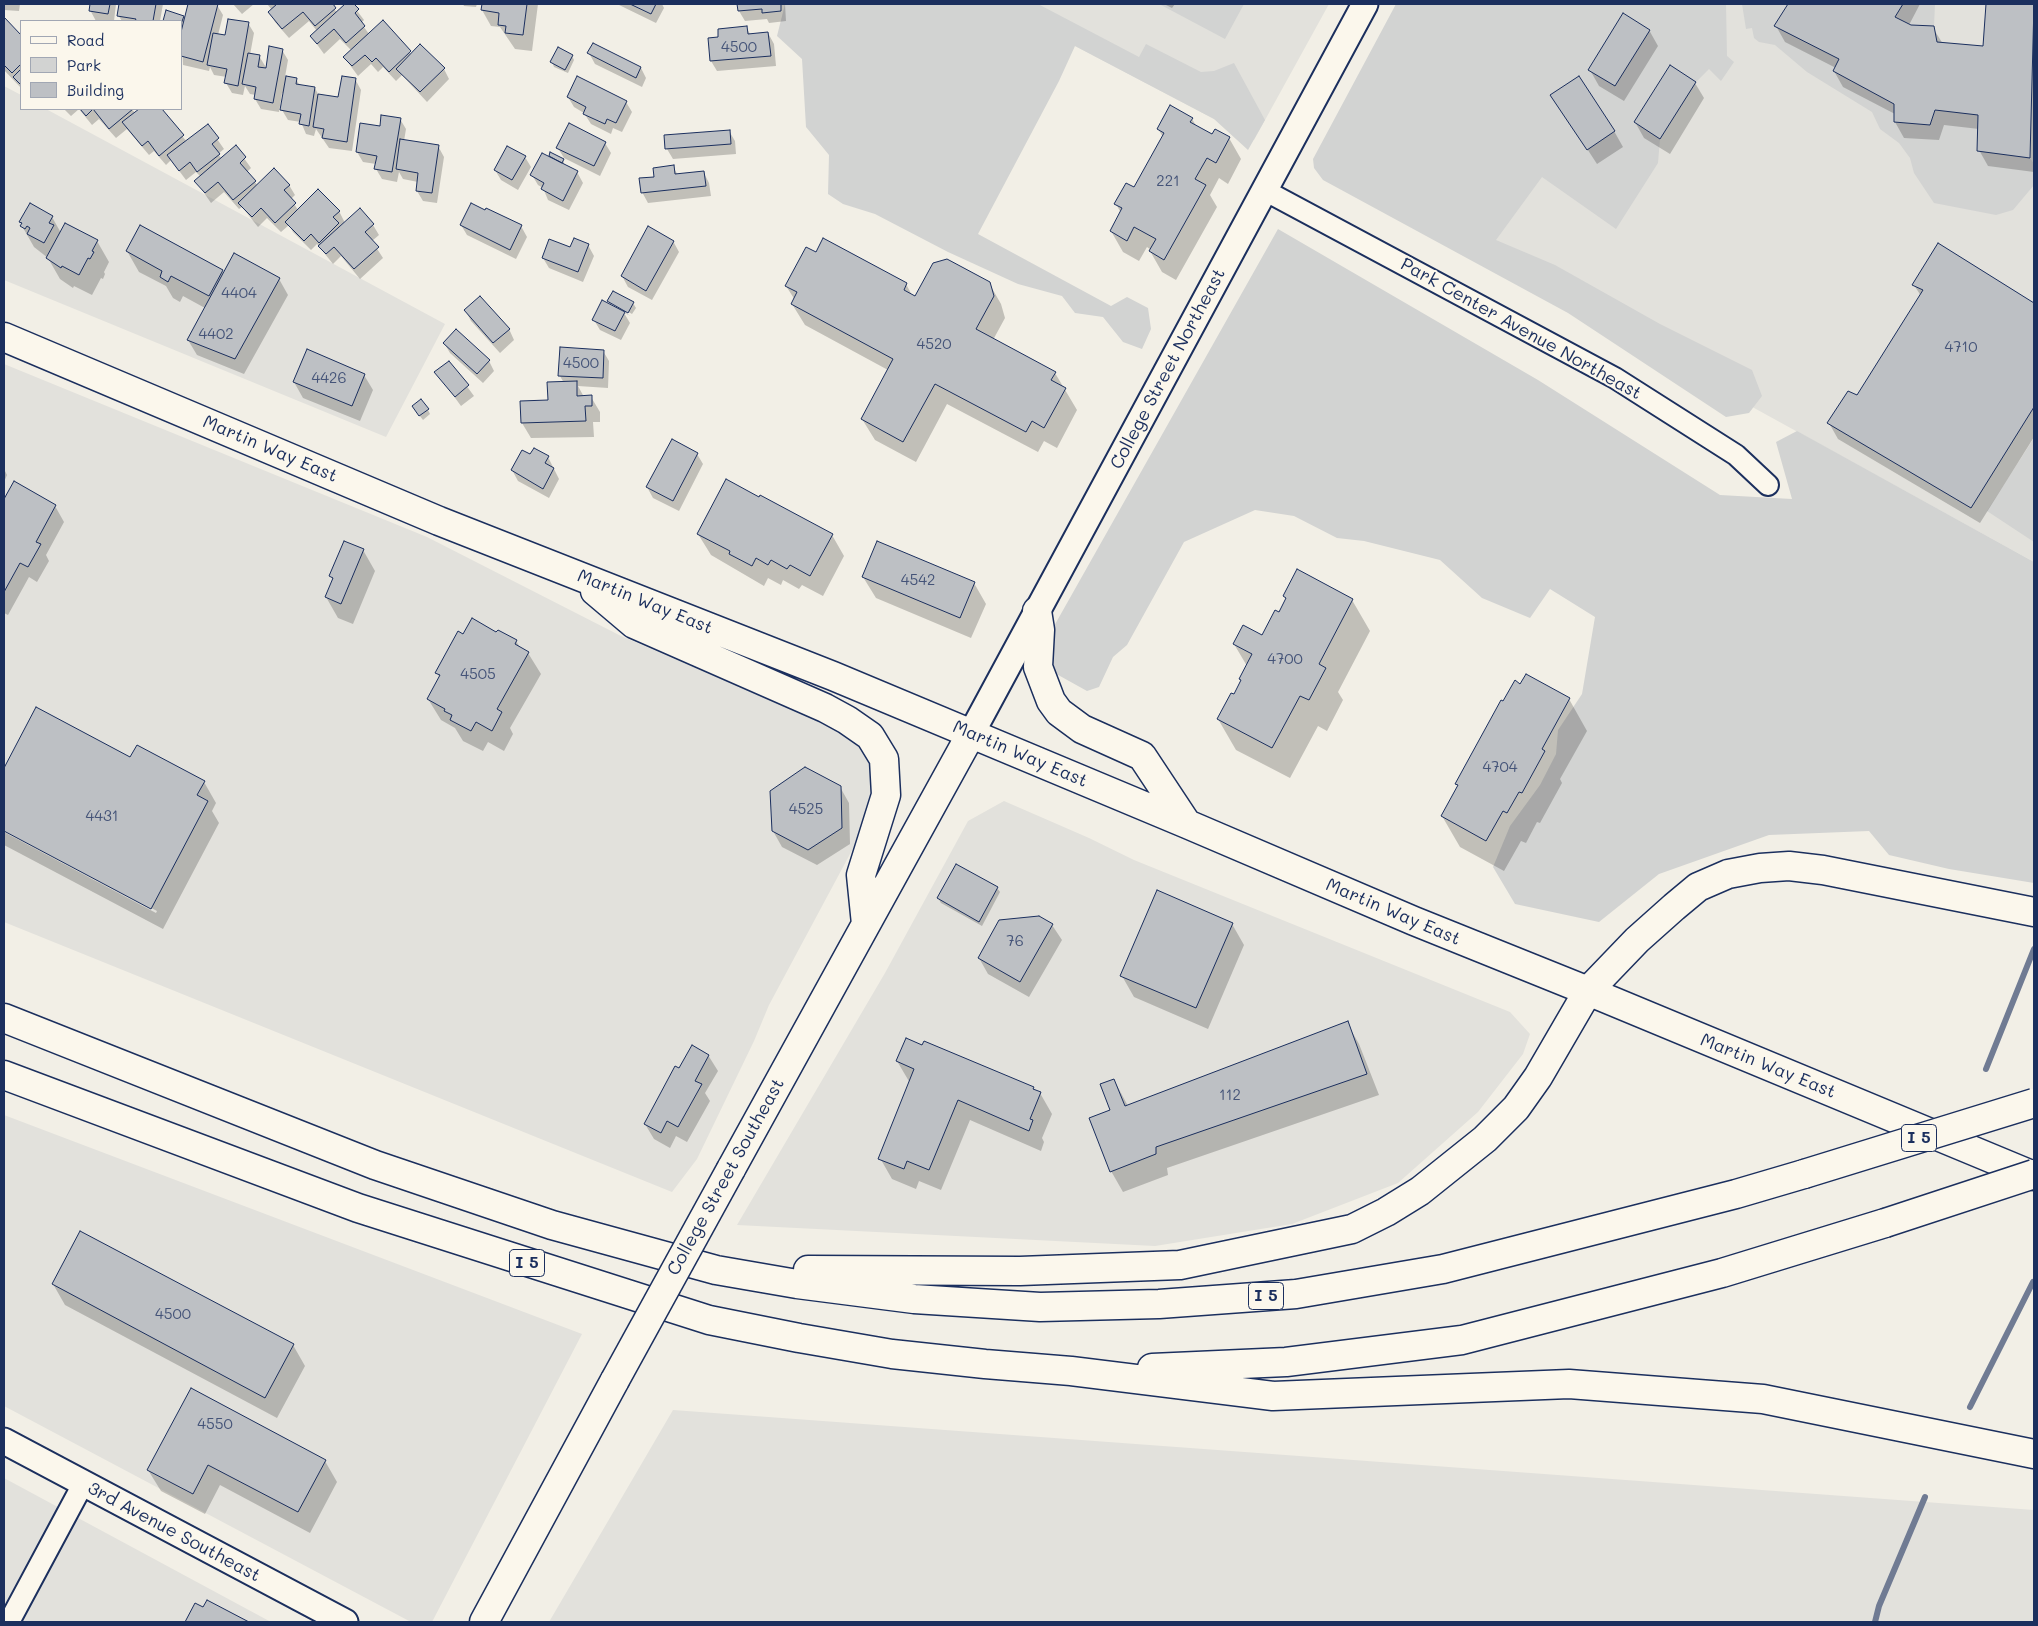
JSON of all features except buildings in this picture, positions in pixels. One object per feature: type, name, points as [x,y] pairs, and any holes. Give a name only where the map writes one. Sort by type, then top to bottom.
[{"type":"main road","name":"Martin Way East","points":[[4,337],[439,521],[833,676],[1187,824],[1414,922],[1588,991],[2034,1175]]},
{"type":"main road","points":[[574,574],[634,624],[825,708],[870,736],[884,759],[886,795],[861,875],[866,924]]},
{"type":"main road","points":[[1037,612],[1040,630],[1038,667],[1050,701],[1059,712],[1082,729],[1142,756],[1187,824]]},
{"type":"main road","name":"College Street Southeast","points":[[484,1622],[731,1168],[971,734]]},
{"type":"main road","points":[[716,1270],[1020,1271],[1180,1265],[1352,1229],[1386,1212],[1420,1191],[1485,1139],[1516,1108],[1538,1077],[1588,991],[1637,940],[1698,887],[1728,874],[1760,868],[1788,866],[1824,870],[2034,912]]},
{"type":"main road","name":"I 5","points":[[4,1018],[375,1165],[552,1225],[716,1270],[796,1284],[914,1299],[1040,1307],[1159,1304],[1296,1294],[1443,1269],[1736,1194],[2034,1103]]},
{"type":"main road","name":"I 5","points":[[4,1074],[358,1208],[541,1268],[709,1320],[892,1354],[1071,1371],[1286,1362],[1462,1340],[1722,1273],[2034,1175]]},
{"type":"main road","points":[[1071,1371],[1273,1396],[1570,1384],[1763,1399],[2034,1454]]},
{"type":"street","name":"College Street Northeast","points":[[971,734],[1365,4]]},
{"type":"street","name":"Park Center Avenue Northeast","points":[[1264,190],[1615,378],[1736,455],[1768,484]]},
{"type":"street","name":"3rd Avenue Southeast","points":[[4,1441],[344,1622]]},
{"type":"street","points":[[9,1622],[84,1484]]},
{"type":"shaded area","points":[[995,4],[1329,4],[1254,140]]},
{"type":"shaded area","points":[[1422,4],[2034,4],[2034,562],[1318,168]]},
{"type":"shaded area","points":[[4,86],[20,94],[20,110],[48,110],[445,324],[386,437],[4,280]]},
{"type":"shaded area","points":[[4,364],[427,537],[621,636],[691,666],[842,722],[863,742],[876,782],[865,826],[769,1005],[754,1041],[697,1159],[672,1192],[4,922]]},
{"type":"shaded area","points":[[1004,801],[1134,860],[1510,1012],[1530,1034],[1523,1054],[1478,1112],[1398,1183],[1292,1224],[1155,1246],[737,1225],[885,973],[968,821]]},
{"type":"shaded area","points":[[4,1115],[582,1334],[432,1622],[411,1622],[4,1406]]},
{"type":"shaded area","points":[[673,1410],[2034,1510],[2034,1622],[549,1622]]},
{"type":"shaded area","points":[[4,1478],[271,1622],[4,1622]]},
{"type":"green space","points":[[785,4],[1038,4],[1139,57],[1146,44],[1201,72],[1214,71],[1234,63],[1265,120],[1248,150],[1214,119],[1075,46],[1059,81],[978,234],[1111,306],[1127,297],[1148,308],[1151,329],[1142,349],[1123,342],[1103,317],[1075,313],[1062,296],[1018,284],[948,252],[875,214],[843,204],[828,194],[829,155],[806,127],[802,59],[777,36]]},
{"type":"green space","points":[[1162,4],[1244,4],[1225,39]]},
{"type":"green space","points":[[1396,4],[1726,4],[1727,56],[1734,62],[1721,81],[1709,69],[1696,82],[1669,65],[1634,122],[1660,139],[1658,163],[1616,229],[1542,177],[1496,240],[1555,265],[1660,324],[1752,370],[1762,396],[1749,413],[1726,417],[1568,313],[1323,180],[1314,168],[1313,159]],"holes":[[[1624,13],[1650,30],[1615,86],[1589,70]],[[1579,76],[1615,130],[1587,149],[1550,95]]]},
{"type":"green space","points":[[1742,4],[1788,4],[1775,26],[1839,59],[1833,71],[1894,104],[1894,122],[1930,125],[1935,110],[1978,115],[2030,158],[2034,164],[2034,185],[2013,210],[1996,215],[1934,203],[1914,173],[1910,158],[1899,143],[1880,129],[1872,112],[1807,72],[1775,45],[1759,42],[1754,38],[1752,28],[1746,29]]},
{"type":"green space","points":[[1903,4],[1935,4],[1934,26],[1911,25],[1895,17]]},
{"type":"green space","points":[[1278,229],[1538,380],[1720,495],[1792,499],[1776,442],[1797,431],[2034,562],[2034,883],[1949,869],[1889,855],[1869,831],[1769,835],[1659,874],[1599,922],[1515,904],[1493,867],[1510,826],[1540,785],[1556,754],[1558,730],[1582,694],[1595,617],[1550,589],[1530,618],[1482,598],[1440,560],[1364,541],[1337,538],[1294,516],[1255,510],[1184,542],[1127,645],[1113,657],[1099,687],[1087,691],[1051,671],[1049,635]]},
{"type":"green space","points":[[2034,438],[2034,542],[1987,511]]},
{"type":"waterway","points":[[1986,1069],[2034,949]]},
{"type":"waterway","points":[[1970,1407],[2033,1282]]},
{"type":"waterway","points":[[1875,1622],[1879,1606],[1925,1497]]}]
